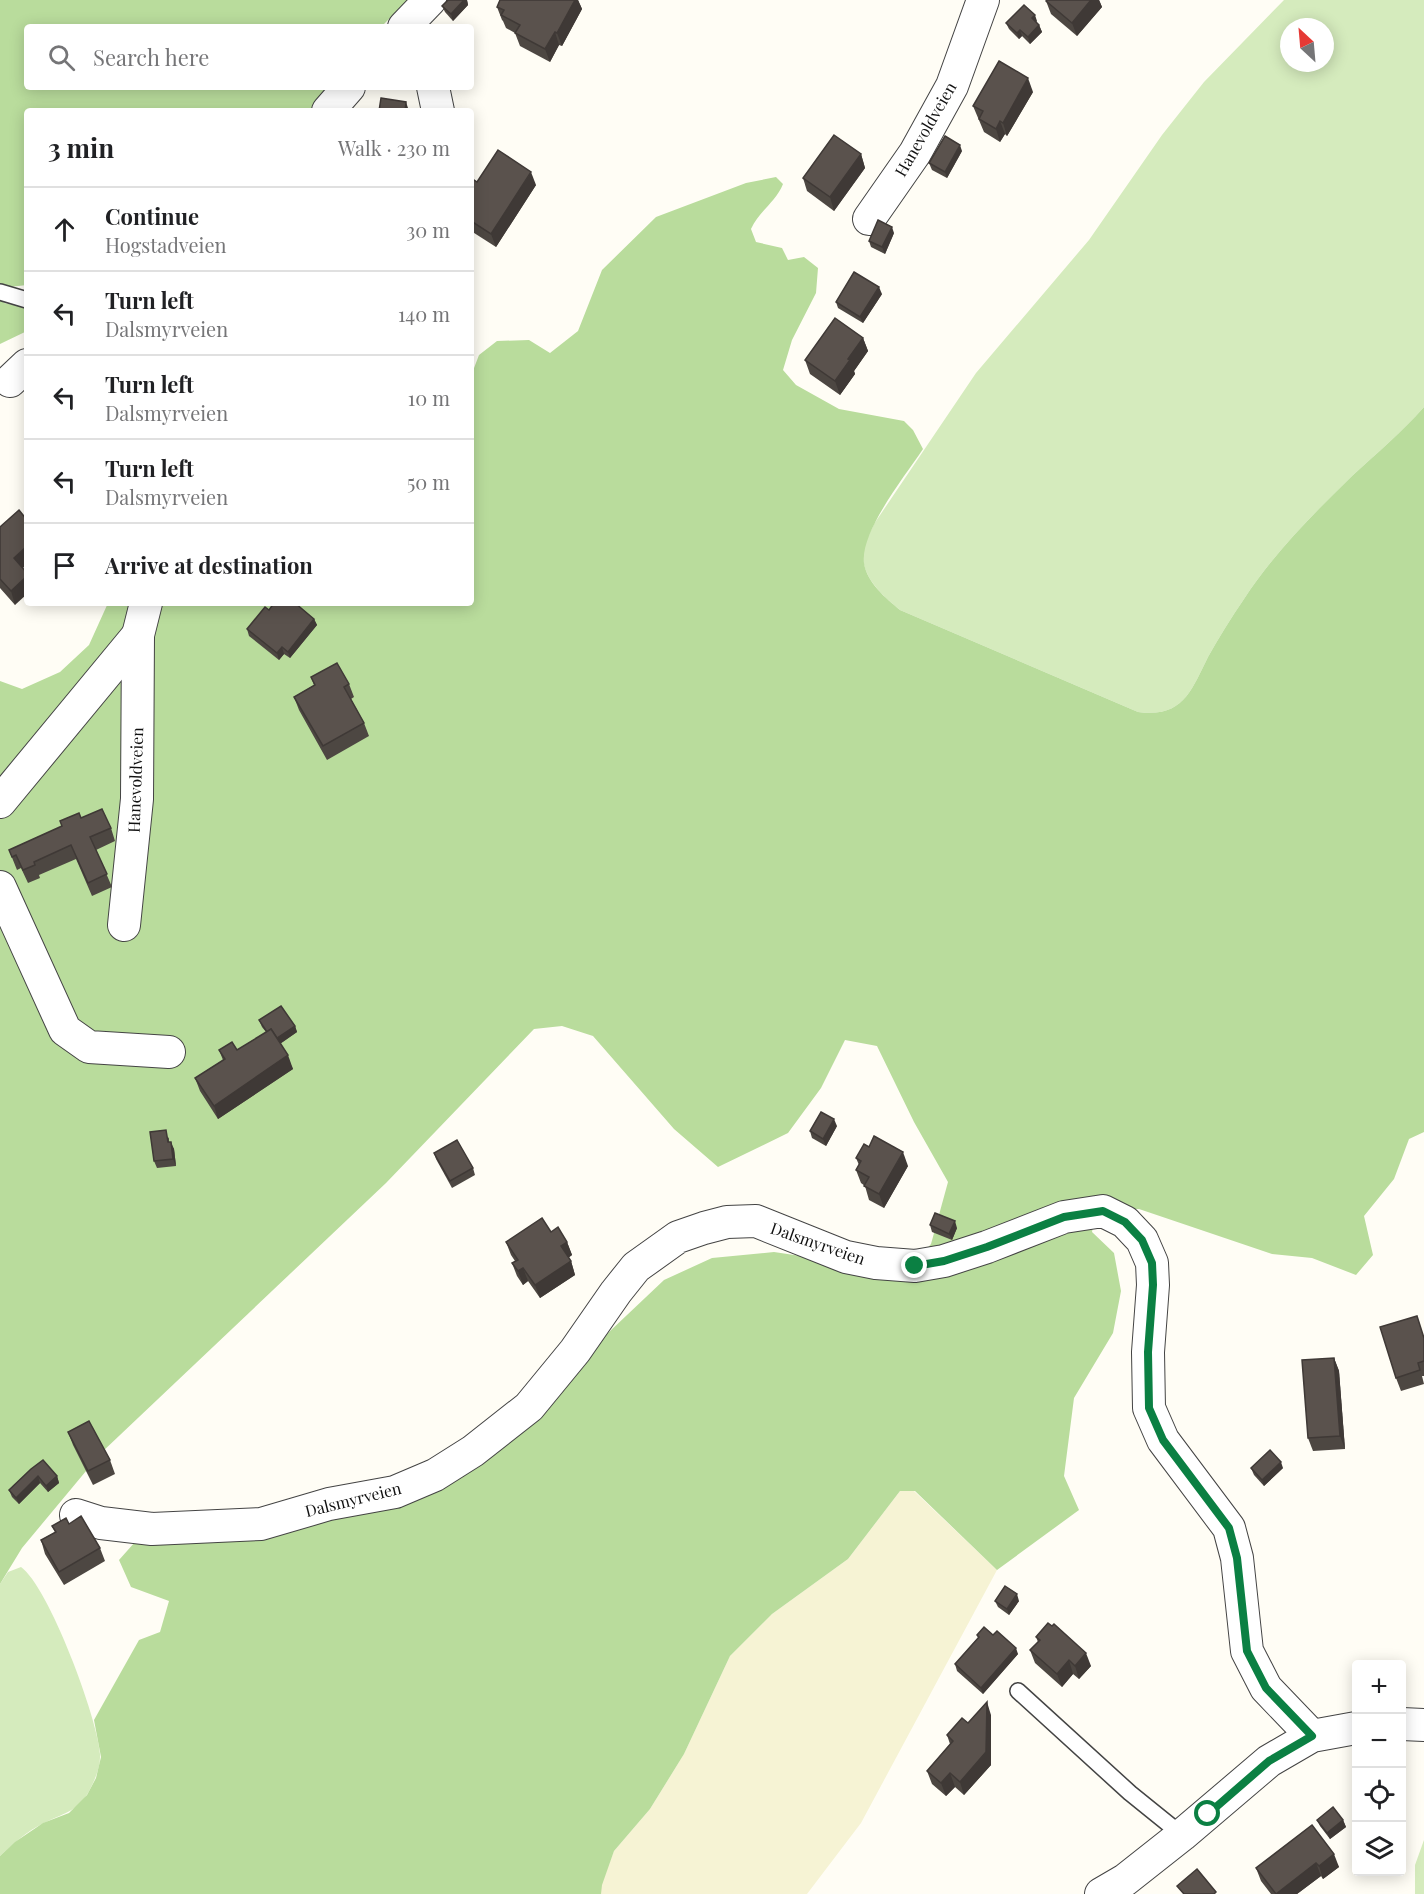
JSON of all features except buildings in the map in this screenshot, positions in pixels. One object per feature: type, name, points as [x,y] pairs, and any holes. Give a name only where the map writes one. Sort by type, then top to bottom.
[{"type":"street","points":[[407,24],[430,0]]},
{"type":"street","name":"Hanevoldveien","points":[[869,219],[915,153],[952,86],[983,0]]},
{"type":"street","points":[[331,108],[346,90]]},
{"type":"street","points":[[434,90],[437,108]]},
{"type":"street","name":"Hanevoldveien","points":[[124,925],[137,799],[138,635],[145,606]]},
{"type":"street","name":"Hanevoldveien","points":[[0,802],[138,635]]},
{"type":"street","points":[[0,887],[66,1030],[89,1047],[169,1052]]},
{"type":"street","name":"Dalsmyrveien","points":[[76,1515],[101,1523],[153,1529],[261,1524],[329,1504],[395,1492],[435,1475],[473,1450],[529,1407],[575,1351],[636,1267],[678,1237],[704,1228],[727,1222],[756,1221],[846,1257],[876,1263],[915,1266],[944,1261],[987,1247],[1064,1217],[1103,1211],[1125,1222],[1142,1240],[1152,1263],[1153,1285],[1148,1352],[1149,1408],[1163,1440],[1229,1528],[1237,1558],[1247,1651],[1266,1688],[1312,1736]]},
{"type":"street","points":[[1406,1725],[1424,1725]]},
{"type":"street","points":[[1101,1894],[1125,1880],[1182,1835],[1269,1761],[1312,1736],[1352,1729]]},
{"type":"lane","points":[[0,292],[24,299]]},
{"type":"lane","points":[[1018,1690],[1130,1793],[1182,1835]]},
{"type":"shaded area","points":[[900,1491],[914,1491],[997,1570],[861,1823],[807,1894],[601,1894],[601,1885],[614,1851],[650,1809],[684,1754],[730,1656],[772,1614],[848,1559]]},
{"type":"green space","points":[[0,0],[408,0],[384,24],[24,24],[24,90],[329,90],[314,108],[24,108],[24,285],[0,288]]},
{"type":"green space","points":[[1284,0],[1424,0],[1424,407],[1323,505],[1268,566],[1230,620],[1184,700],[1166,711],[1153,713],[1138,712],[900,610],[873,583],[864,566],[863,557],[866,541],[874,524],[976,373],[1089,240],[1162,135],[1204,82]]},
{"type":"green space","points":[[776,177],[783,184],[751,229],[756,242],[782,248],[788,260],[804,257],[818,268],[816,293],[792,340],[783,370],[796,385],[839,409],[904,421],[913,430],[923,449],[885,504],[869,536],[864,563],[873,583],[900,610],[1138,712],[1166,711],[1183,700],[1230,620],[1268,566],[1323,505],[1424,407],[1424,1132],[1409,1139],[1394,1179],[1364,1216],[1373,1255],[1356,1275],[1312,1258],[1272,1254],[1139,1209],[1096,1210],[1092,1232],[1114,1253],[1121,1291],[1113,1333],[1074,1398],[1064,1476],[1079,1510],[997,1570],[915,1491],[900,1491],[848,1559],[772,1614],[730,1656],[684,1754],[650,1809],[614,1851],[601,1894],[0,1894],[0,1856],[15,1842],[43,1823],[69,1813],[87,1795],[96,1778],[101,1757],[94,1720],[139,1640],[160,1632],[169,1601],[131,1587],[119,1560],[135,1542],[431,1479],[571,1368],[664,1280],[712,1258],[774,1252],[907,1272],[931,1244],[948,1182],[914,1122],[877,1046],[845,1040],[821,1088],[788,1133],[718,1167],[674,1129],[593,1036],[562,1026],[534,1029],[386,1183],[101,1453],[22,1548],[0,1584],[0,681],[22,689],[60,672],[89,645],[107,606],[474,606],[474,368],[479,355],[497,341],[529,340],[550,353],[578,331],[602,270],[656,217],[746,183]]},
{"type":"green space","points":[[0,296],[4,303],[24,307],[24,332],[0,344]]},
{"type":"green space","points":[[21,1567],[32,1579],[45,1600],[70,1655],[91,1713],[100,1759],[93,1784],[79,1804],[32,1830],[0,1856],[0,1584],[8,1572]]},
{"type":"green space","points":[[1424,1840],[1424,1894],[1415,1894],[1415,1865]]},
{"type":"route","points":[[915,1266],[944,1261],[987,1247],[1064,1217],[1103,1211],[1125,1222],[1142,1240],[1152,1263],[1153,1285],[1148,1352],[1149,1408],[1163,1440],[1229,1528],[1237,1558],[1247,1651],[1266,1688],[1312,1736],[1269,1761],[1208,1814]]}]
